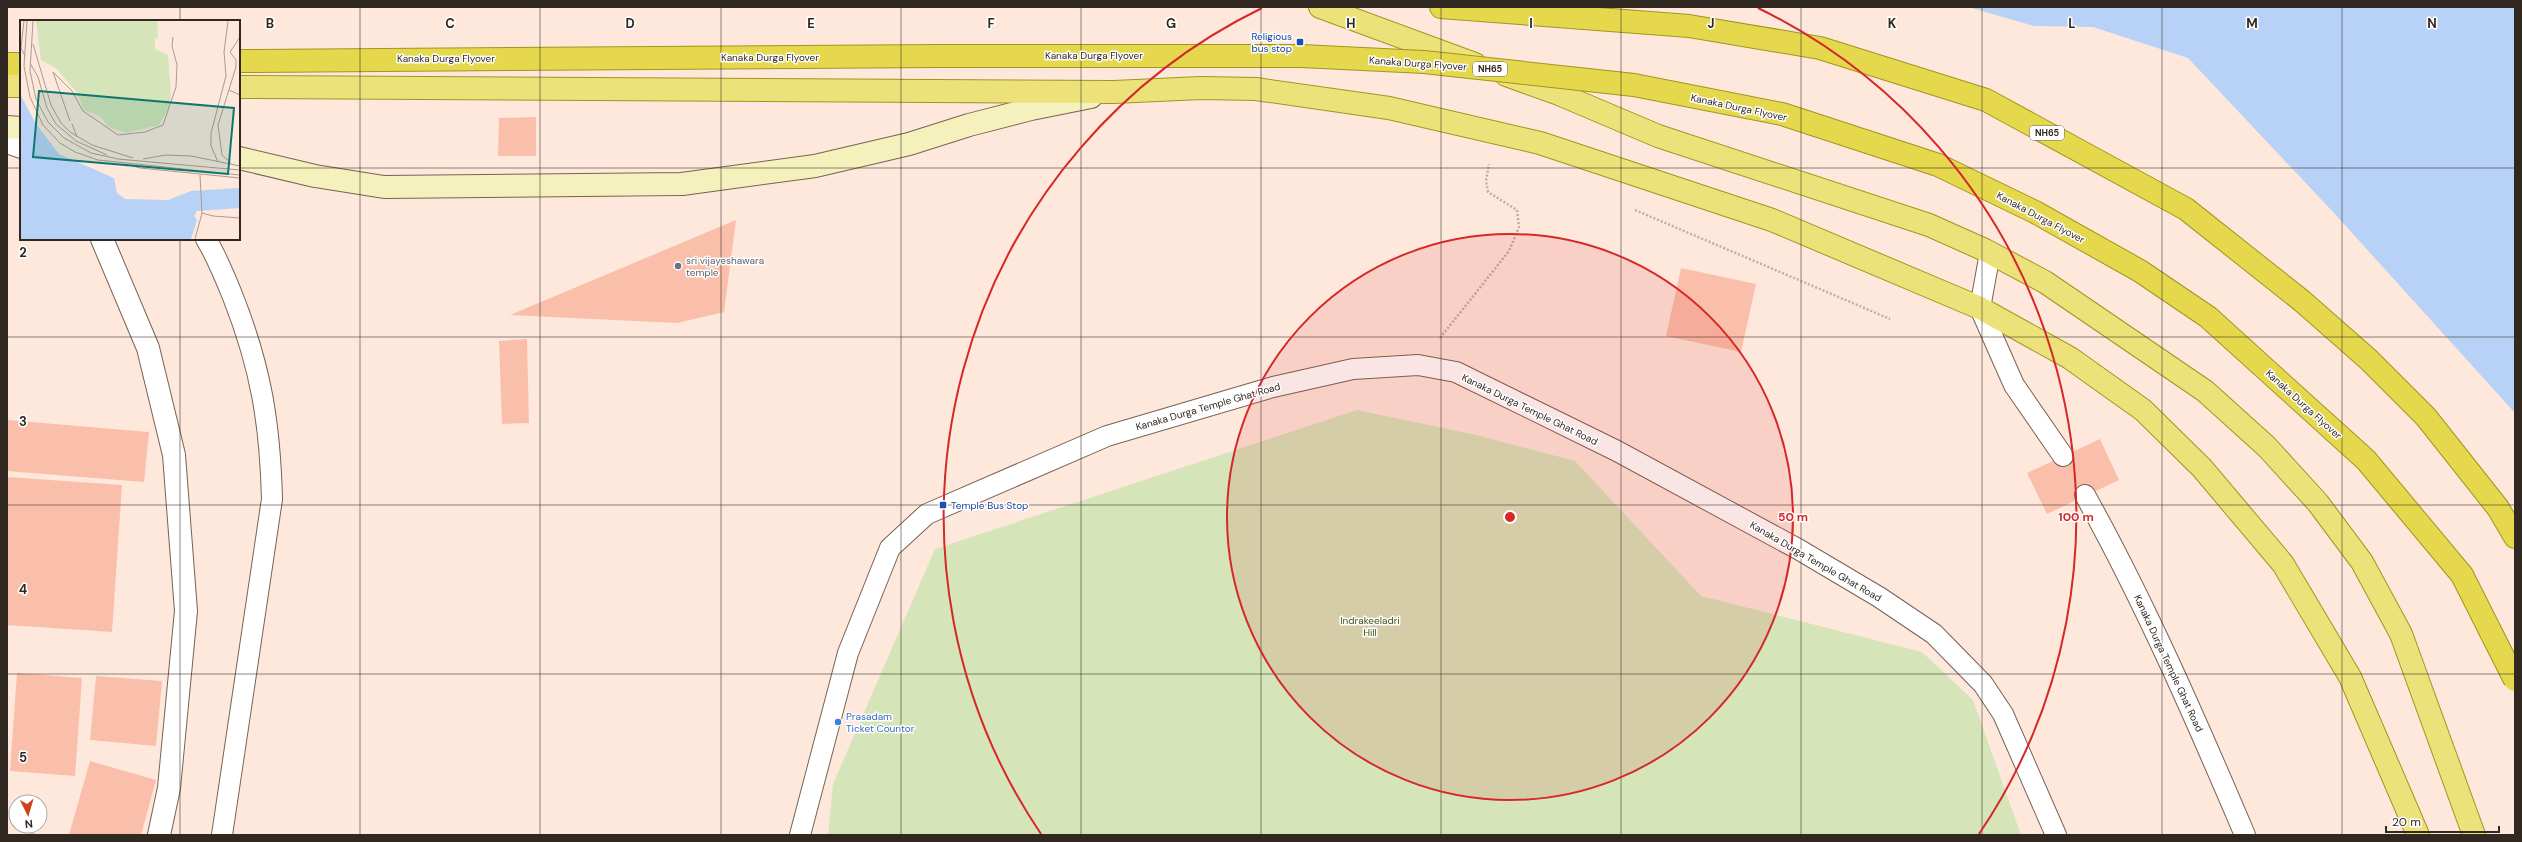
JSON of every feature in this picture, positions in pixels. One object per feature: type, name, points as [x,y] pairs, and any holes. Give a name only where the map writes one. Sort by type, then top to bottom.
[{"type":"highway","name":"NH65","points":[[1440,7],[1689,26],[1820,48],[1986,100],[2186,209],[2302,301],[2368,359],[2426,417],[2498,508],[2515,537]]},
{"type":"highway","name":"Kanaka Durga Flyover","points":[[240,60],[962,55],[1300,56],[1424,62],[1634,85],[1782,114],[1938,165],[2042,216],[2140,271],[2208,317],[2366,460],[2462,575],[2515,680]]},
{"type":"highway","points":[[7,64],[20,64]]},
{"type":"main road","points":[[1320,7],[1559,94],[1658,136],[1929,226],[1990,253],[2045,282],[2205,391],[2267,448],[2318,503],[2362,562],[2401,634],[2474,835]]},
{"type":"main road","points":[[7,86],[20,86]]},
{"type":"main road","points":[[240,87],[1114,92],[1201,88],[1256,89],[1389,108],[1540,143],[1772,220],[1980,308],[2070,358],[2143,410],[2202,468],[2284,564],[2350,677],[2418,835]]},
{"type":"main road","points":[[240,158],[315,176],[384,187],[682,184],[814,166],[909,144],[969,125],[1023,111],[1114,92]]},
{"type":"main road","points":[[7,128],[20,128]]},
{"type":"street","points":[[7,142],[20,147]]},
{"type":"street","points":[[102,240],[148,348],[174,455],[186,611],[170,788],[159,835]]},
{"type":"lane","points":[[207,240],[216,255],[250,340],[266,409],[271,452],[272,499],[222,835]]},
{"type":"lane","points":[[1990,253],[1980,308],[2014,385],[2063,456]]},
{"type":"lane","name":"Kanaka Durga Temple Ghat Road","points":[[800,835],[848,653],[890,548],[927,514],[1107,436],[1273,387],[1353,369],[1418,364],[1456,372],[1617,451],[1798,550],[1879,597],[1934,634],[1983,684],[2003,714],[2056,835]]},
{"type":"lane","name":"Kanaka Durga Temple Ghat Road","points":[[2085,495],[2122,561],[2204,738],[2245,835]]},
{"type":"path","points":[[1418,364],[1477,295],[1509,251],[1519,227],[1517,210],[1488,192],[1486,181],[1490,159]]},
{"type":"path","points":[[1634,209],[1890,319]]},
{"type":"green space","name":"Indrakeeladri Hill","points":[[1357,410],[1476,435],[1575,461],[1701,596],[1922,652],[1973,700],[2021,835],[828,835],[833,784],[935,549]]},
{"type":"water","points":[[1968,7],[2515,7],[2515,413],[2334,213],[2188,58],[2093,27],[2034,26]]},
{"type":"building","points":[[536,117],[536,156],[498,156],[499,118]]},
{"type":"building","name":"sri vijayeshawara temple","points":[[736,220],[724,312],[677,323],[510,315]]},
{"type":"building","points":[[1681,268],[1756,284],[1741,352],[1666,336]]},
{"type":"building","points":[[527,339],[529,423],[502,424],[499,341]]},
{"type":"building","points":[[7,420],[149,432],[144,482],[7,471]]},
{"type":"building","points":[[2100,439],[2119,480],[2047,514],[2027,473]]},
{"type":"building","points":[[7,477],[122,485],[112,632],[7,625]]},
{"type":"building","points":[[17,673],[82,678],[75,776],[10,771]]},
{"type":"building","points":[[96,676],[162,681],[156,746],[90,740]]},
{"type":"building","points":[[90,761],[156,780],[141,835],[69,835]]},
{"type":"place","name":"Religious bus stop","points":[[1300,42]]},
{"type":"place","name":"sri vijayeshawara temple","points":[[678,266]]},
{"type":"place","name":"Temple Bus Stop","points":[[943,505]]},
{"type":"place","name":"Prasadam Ticket Countor","points":[[838,722]]}]
